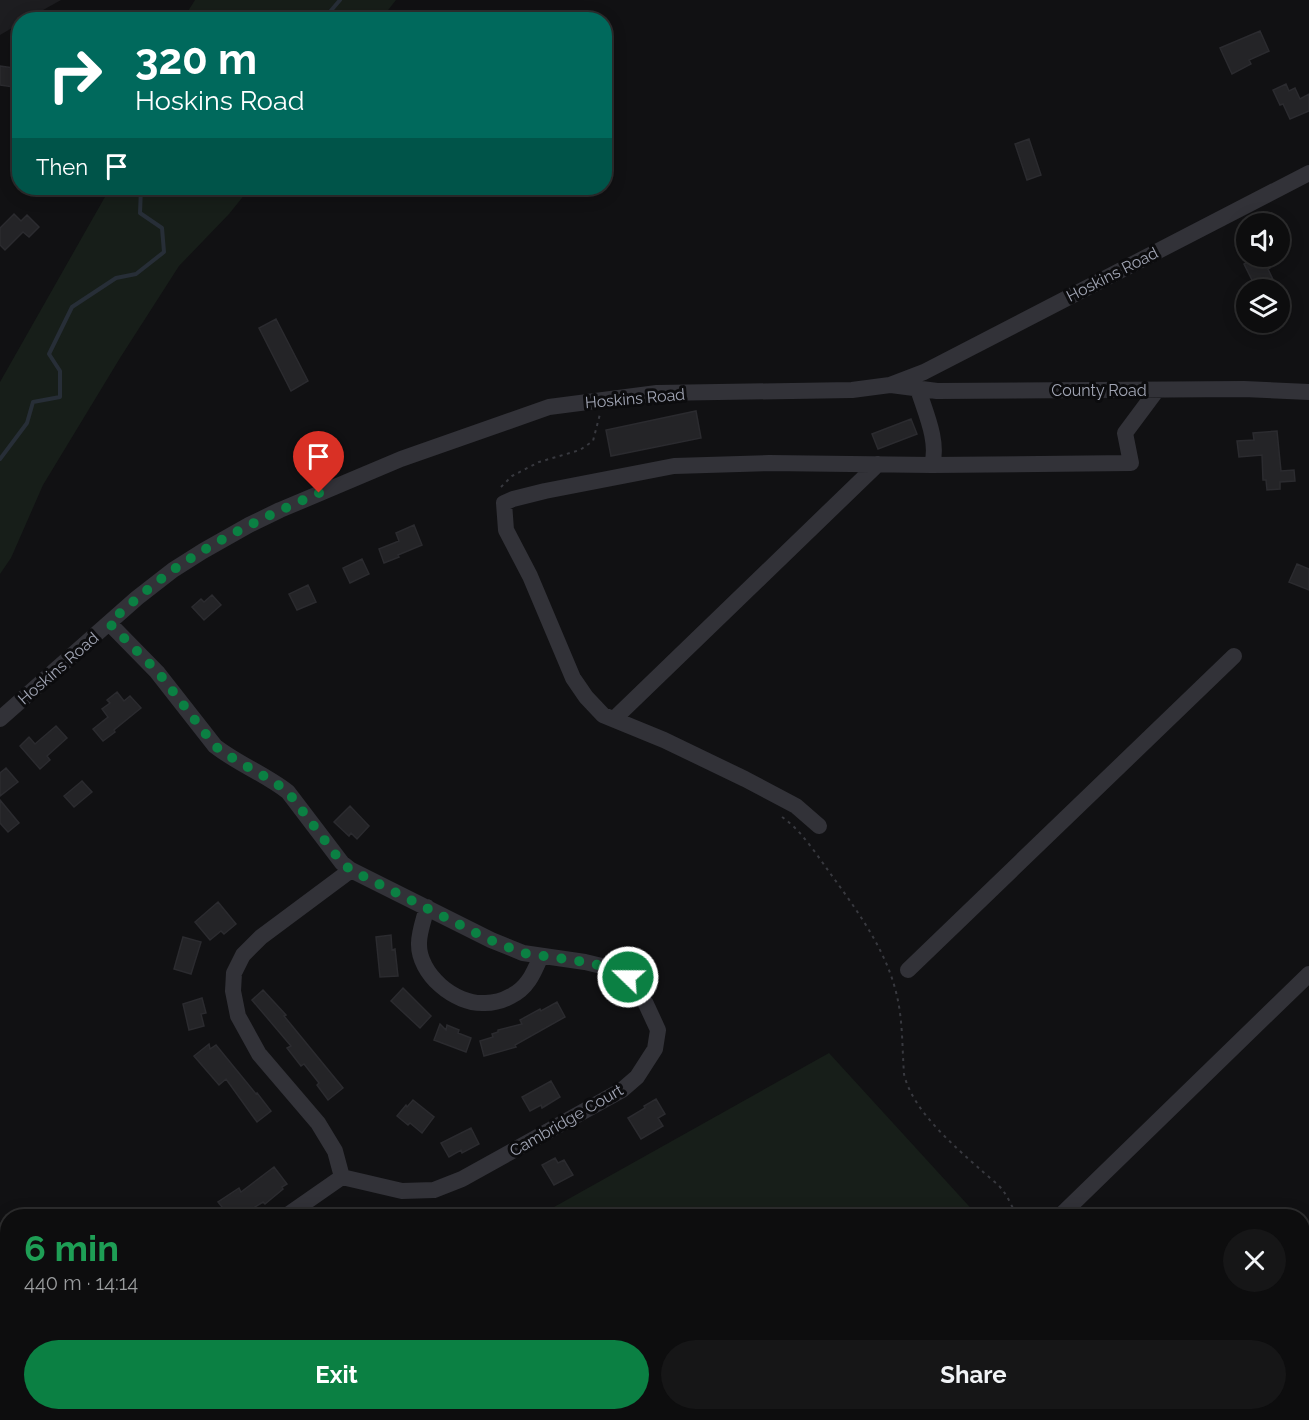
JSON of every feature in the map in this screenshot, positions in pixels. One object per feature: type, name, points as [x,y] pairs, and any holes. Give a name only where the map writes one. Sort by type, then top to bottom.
[{"type":"street","name":"Hoskins Road","points":[[0,719],[137,598],[180,565],[280,510],[401,459],[549,407],[657,393],[852,390],[890,385],[924,372],[1309,173]]},
{"type":"street","name":"County Road","points":[[890,385],[937,391],[1244,389],[1309,392]]},
{"type":"street","points":[[918,389],[931,432],[934,456],[932,465]]},
{"type":"street","points":[[819,826],[796,806],[745,779],[664,740],[603,715],[586,697],[573,678],[530,576],[506,530],[504,503],[544,491],[674,466],[769,463],[932,465],[1131,463],[1125,434],[1157,390]]},
{"type":"street","points":[[614,719],[878,464]]},
{"type":"street","name":"Cambridge Court","points":[[109,623],[158,672],[215,746],[227,756],[288,792],[342,863],[351,870],[490,940],[523,953],[585,962],[610,968],[628,977],[646,1004],[658,1030],[654,1049],[637,1077],[622,1090],[462,1179],[434,1190],[402,1191],[342,1177]]},
{"type":"street","points":[[908,970],[1234,656]]},
{"type":"street","points":[[296,1209],[342,1177],[334,1151],[318,1123],[259,1054],[238,1016],[233,991],[234,973],[243,955],[261,937],[351,870]]},
{"type":"street","points":[[427,907],[418,944],[423,963],[440,987],[455,995],[483,1004],[512,996],[531,980],[541,956]]},
{"type":"street","points":[[1067,1209],[1309,974]]},
{"type":"path","points":[[500,489],[512,476],[539,462],[580,450],[593,441],[604,400]]},
{"type":"path","points":[[781,816],[811,847],[858,913],[883,956],[896,991],[900,1015],[903,1074],[912,1097],[954,1146],[1004,1191],[1013,1209]]},
{"type":"shaded area","points":[[0,0],[61,0],[40,12],[12,12],[12,28],[0,35]]},
{"type":"shaded area","points":[[195,0],[396,0],[387,12],[187,12]]},
{"type":"shaded area","points":[[106,195],[244,195],[179,266],[43,485],[11,558],[0,574],[0,382]]},
{"type":"shaded area","points":[[829,1053],[972,1209],[550,1209]]},
{"type":"building","points":[[1260,31],[1269,51],[1249,60],[1251,64],[1232,74],[1220,48]]},
{"type":"building","points":[[0,66],[12,68],[12,87],[0,85]]},
{"type":"building","points":[[1286,84],[1289,91],[1295,88],[1300,99],[1309,94],[1309,111],[1290,119],[1273,90]]},
{"type":"building","points":[[1029,139],[1041,175],[1027,180],[1015,144]]},
{"type":"building","points":[[14,214],[21,221],[27,215],[39,227],[29,237],[23,232],[5,250],[0,245],[0,228]]},
{"type":"building","points":[[1246,267],[1270,267],[1268,269],[1273,279],[1252,279]]},
{"type":"building","points":[[276,319],[308,381],[291,391],[259,328]]},
{"type":"building","points":[[696,411],[701,438],[611,456],[606,430]]},
{"type":"building","points":[[911,419],[917,434],[878,449],[872,434]]},
{"type":"building","points":[[1277,431],[1281,471],[1294,470],[1295,481],[1280,482],[1280,489],[1267,490],[1266,480],[1263,480],[1262,455],[1239,457],[1237,441],[1254,440],[1253,433]]},
{"type":"building","points":[[414,525],[422,545],[384,563],[379,549],[399,541],[396,533]]},
{"type":"building","points":[[362,559],[369,574],[350,583],[343,568]]},
{"type":"building","points":[[1297,564],[1309,569],[1309,590],[1289,582]]},
{"type":"building","points":[[308,585],[316,602],[297,610],[289,594]]},
{"type":"building","points":[[212,595],[221,605],[204,620],[192,607],[201,599],[204,602]]},
{"type":"building","points":[[117,692],[124,701],[130,696],[141,708],[103,741],[93,729],[108,717],[102,709],[110,703],[107,700]]},
{"type":"building","points":[[56,726],[67,738],[47,756],[50,760],[40,769],[20,746],[29,737],[35,744]]},
{"type":"building","points":[[6,768],[18,782],[0,796],[0,773]]},
{"type":"building","points":[[82,781],[92,792],[74,807],[64,796]]},
{"type":"building","points":[[0,800],[19,823],[8,832],[0,823]]},
{"type":"building","points":[[350,806],[369,826],[357,839],[351,833],[349,836],[334,822]]},
{"type":"building","points":[[218,902],[236,924],[224,934],[221,931],[210,940],[195,922]]},
{"type":"building","points":[[391,935],[398,976],[380,977],[376,937]]},
{"type":"building","points":[[183,937],[201,942],[191,974],[174,969]]},
{"type":"building","points":[[403,988],[431,1016],[420,1028],[391,1001]]},
{"type":"building","points":[[263,990],[286,1015],[284,1016],[343,1088],[328,1100],[317,1085],[319,1083],[304,1064],[301,1066],[287,1048],[291,1046],[252,1000]]},
{"type":"building","points":[[202,998],[206,1013],[201,1014],[204,1026],[189,1030],[183,1004]]},
{"type":"building","points":[[557,1002],[565,1017],[515,1045],[516,1047],[484,1056],[480,1041],[493,1037],[492,1034],[498,1030],[522,1024],[520,1020]]},
{"type":"building","points":[[440,1024],[446,1030],[447,1025],[471,1038],[466,1052],[434,1040]]},
{"type":"building","points":[[209,1044],[210,1049],[216,1045],[271,1111],[257,1122],[226,1079],[219,1085],[194,1056]]},
{"type":"building","points":[[551,1081],[560,1097],[542,1108],[541,1105],[530,1111],[522,1097]]},
{"type":"building","points":[[656,1099],[665,1114],[658,1118],[663,1126],[641,1139],[628,1118]]},
{"type":"building","points":[[413,1100],[434,1117],[422,1133],[397,1116]]},
{"type":"building","points":[[471,1128],[479,1144],[449,1157],[441,1143]]},
{"type":"building","points":[[555,1158],[558,1163],[564,1160],[573,1175],[554,1185],[542,1165]]},
{"type":"building","points":[[274,1167],[287,1184],[265,1204],[263,1202],[252,1209],[217,1209],[222,1207],[218,1202],[239,1188],[241,1192]]},
{"type":"waterway","points":[[330,12],[340,0]]},
{"type":"waterway","points":[[0,459],[27,423],[33,402],[60,397],[60,371],[49,354],[72,307],[116,278],[136,274],[164,252],[162,228],[140,213],[141,195]]},
{"type":"route","points":[[319,493],[249,525],[203,551],[173,570],[109,623],[158,672],[215,746],[227,756],[288,792],[342,863],[351,870],[490,940],[523,953],[585,962],[610,968],[628,977]]}]
